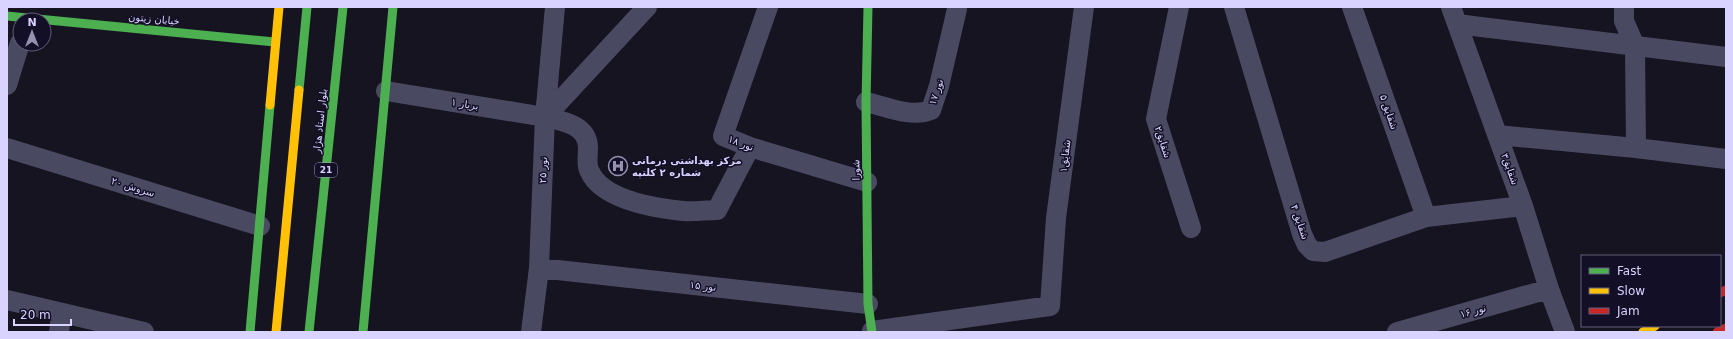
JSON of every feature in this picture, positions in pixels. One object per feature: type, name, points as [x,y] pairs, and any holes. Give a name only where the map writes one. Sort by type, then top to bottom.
[{"type":"main road","points":[[250,332],[278,7]]},
{"type":"main road","points":[[276,332],[307,7]]},
{"type":"main road","name":"بلوار استاد هژار","points":[[309,332],[343,7]]},
{"type":"main road","points":[[363,332],[393,7]]},
{"type":"main road","name":"شورا","points":[[868,7],[866,102],[868,304],[872,332]]},
{"type":"main road","name":"خیابان زیتون","points":[[52,21],[275,42]]},
{"type":"main road","points":[[1643,332],[1653,327]]},
{"type":"main road","points":[[1717,332],[1726,328]]},
{"type":"street","name":"نور ۲۵","points":[[531,332],[538,268],[545,117],[555,7]]},
{"type":"street","points":[[545,117],[647,7]]},
{"type":"street","name":"نور ۱۸","points":[[768,7],[722,136],[750,147],[867,182]]},
{"type":"street","name":"شقایق۱","points":[[872,332],[1050,306],[1056,218],[1084,7]]},
{"type":"street","name":"شقایق ۴","points":[[1234,7],[1302,234],[1307,245],[1313,251],[1325,252],[1426,217],[1523,206]]},
{"type":"street","name":"شقایق ۵","points":[[1352,7],[1426,217]]},
{"type":"street","points":[[1624,7],[1624,21],[1635,46],[1636,148]]},
{"type":"street","name":"شقایق۲","points":[[1183,9],[1156,119],[1191,228]]},
{"type":"street","name":"نور ۱۷","points":[[866,102],[903,111],[921,113],[931,110],[939,86],[957,10]]},
{"type":"street","points":[[1454,16],[1635,46],[1726,57]]},
{"type":"street","name":"شقایق۳","points":[[1454,16],[1523,206],[1565,332]]},
{"type":"street","points":[[7,85],[17,52]]},
{"type":"street","name":"بریار ۱","points":[[386,90],[545,117],[564,122],[580,129],[588,142],[589,171],[597,184],[609,193],[641,204],[684,211],[717,210],[750,147]]},
{"type":"street","points":[[1497,135],[1636,148],[1726,159]]},
{"type":"street","name":"سروش ۲۰","points":[[7,148],[260,226]]},
{"type":"street","name":"نور ۱۵","points":[[538,268],[868,304]]},
{"type":"street","name":"نور ۱۶","points":[[1396,332],[1550,290]]},
{"type":"street","points":[[7,300],[60,323],[144,332]]},
{"type":"traffic: fast","points":[[299,90],[307,7]]},
{"type":"traffic: fast","points":[[309,332],[343,7]]},
{"type":"traffic: fast","points":[[363,332],[393,7]]},
{"type":"traffic: fast","points":[[868,7],[866,102],[868,304],[872,332]]},
{"type":"traffic: fast","points":[[7,16],[275,42]]},
{"type":"traffic: fast","points":[[250,332],[270,105]]},
{"type":"traffic: slow","points":[[270,105],[279,7]]},
{"type":"traffic: slow","points":[[276,332],[299,90]]},
{"type":"traffic: slow","points":[[1643,332],[1653,327]]},
{"type":"traffic: jam","points":[[1721,292],[1726,290]]},
{"type":"traffic: jam","points":[[1717,332],[1726,328]]},
{"type":"place","name":"مرکز بهداشتی درمانی شماره ۲ کلتپه","points":[[618,166]]}]
